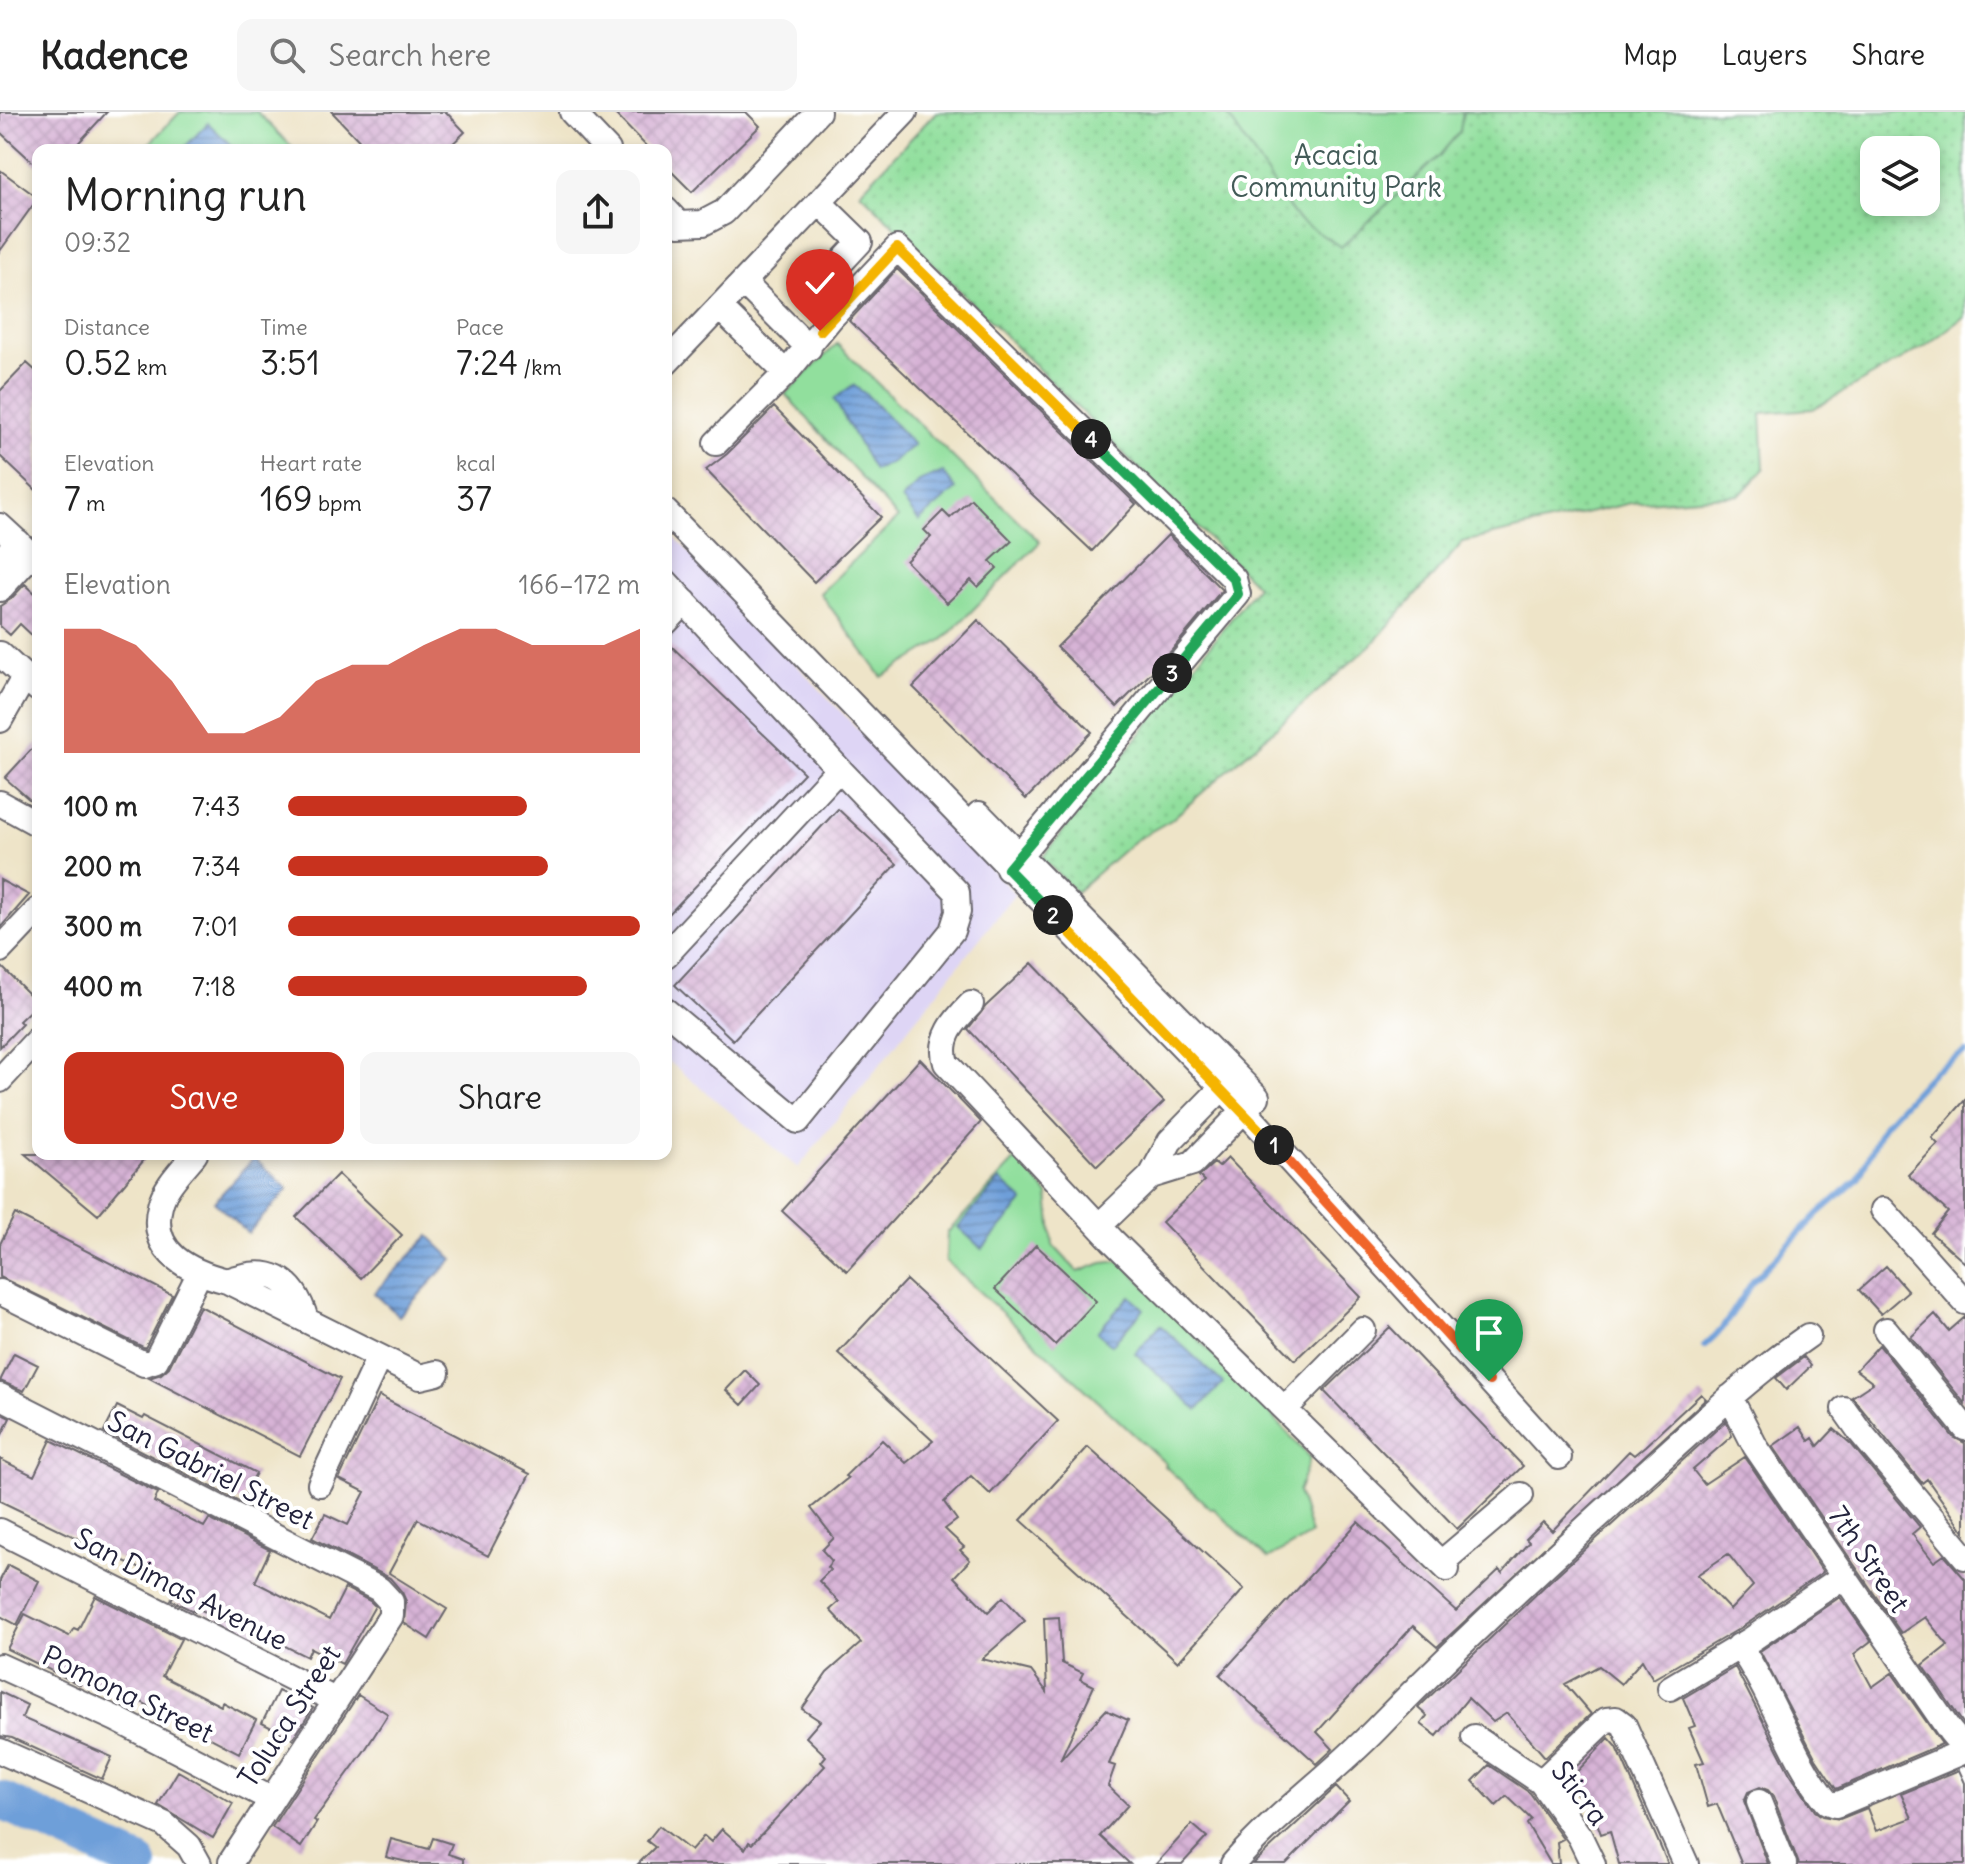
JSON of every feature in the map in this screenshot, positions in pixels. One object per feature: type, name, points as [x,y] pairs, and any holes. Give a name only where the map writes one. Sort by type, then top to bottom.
[{"type":"street","points":[[572,112],[602,144]]},
{"type":"street","points":[[672,216],[679,224],[703,223],[724,212],[818,112]]},
{"type":"street","points":[[672,357],[905,112]]},
{"type":"street","points":[[819,202],[860,242],[817,288],[816,300],[831,318]]},
{"type":"street","points":[[716,443],[786,373],[831,318],[897,248],[1234,579],[1238,594],[1014,862]]},
{"type":"street","points":[[743,282],[809,348]]},
{"type":"street","points":[[719,307],[786,373]]},
{"type":"street","points":[[672,497],[884,728]]},
{"type":"street","points":[[672,518],[1014,862],[1559,1457]]},
{"type":"street","points":[[2,576],[22,546]]},
{"type":"street","points":[[672,588],[957,892],[958,912],[952,931],[798,1121],[672,1016]]},
{"type":"street","points":[[672,616],[685,602]]},
{"type":"street","points":[[0,654],[32,682],[0,720]]},
{"type":"street","points":[[672,949],[839,769]]},
{"type":"street","points":[[0,803],[32,821]]},
{"type":"street","points":[[1014,862],[1257,1097],[1193,1163],[1151,1176]]},
{"type":"street","points":[[1,948],[32,916]]},
{"type":"street","points":[[971,1004],[951,1027],[945,1040],[943,1054],[946,1063],[1099,1226],[1444,1566],[1521,1495]]},
{"type":"street","points":[[0,1080],[32,1045]]},
{"type":"street","points":[[1099,1226],[1151,1176],[1170,1141],[1222,1088]]},
{"type":"street","points":[[191,1160],[160,1206],[158,1224],[172,1257],[199,1274],[227,1281],[420,1377],[437,1373]]},
{"type":"street","points":[[1883,1210],[1965,1302]]},
{"type":"street","points":[[0,1292],[144,1364],[156,1360],[199,1274]]},
{"type":"street","points":[[1285,1409],[1363,1330]]},
{"type":"street","points":[[1886,1330],[1965,1428]]},
{"type":"street","points":[[1233,1864],[1258,1834],[1380,1725],[1446,1657],[1730,1397],[1808,1336]]},
{"type":"street","points":[[320,1484],[379,1357]]},
{"type":"street","name":"San Gabriel Street","points":[[0,1396],[379,1589],[391,1602]]},
{"type":"street","name":"7th Street","points":[[1730,1397],[1755,1446],[1965,1750]]},
{"type":"street","points":[[1844,1409],[1965,1557]]},
{"type":"street","name":"San Dimas Avenue","points":[[0,1531],[335,1700]]},
{"type":"street","points":[[1670,1688],[1844,1576]]},
{"type":"street","name":"Toluca Street","points":[[231,1862],[391,1616],[391,1602]]},
{"type":"street","points":[[1739,1646],[1759,1676],[1827,1802],[1835,1805],[1841,1803],[1965,1750]]},
{"type":"street","name":"Pomona Street","points":[[0,1666],[116,1719],[271,1799]]},
{"type":"street","points":[[1541,1782],[1606,1720],[1616,1719],[1624,1725],[1686,1864]]},
{"type":"street","name":"Sticra","points":[[1474,1737],[1541,1782],[1580,1837],[1588,1862]]},
{"type":"street","points":[[0,1751],[164,1824],[189,1846],[199,1864]]},
{"type":"street","points":[[1759,1802],[1784,1864]]},
{"type":"shaded area","points":[[672,534],[1015,894],[798,1168],[672,1064]]},
{"type":"green space","points":[[180,112],[257,112],[289,144],[149,144]]},
{"type":"green space","points":[[936,112],[1965,112],[1965,316],[1924,347],[1813,409],[1761,413],[1764,469],[1740,495],[1631,503],[1463,542],[1374,642],[1171,820],[1134,841],[1076,892],[1042,858],[1257,586],[860,192]]},
{"type":"green space","name":"Acacia Community Park","points":[[1222,112],[1463,112],[1460,131],[1440,155],[1341,247],[1297,219],[1228,116]]},
{"type":"green space","points":[[837,344],[1040,542],[944,639],[882,677],[820,593],[898,518],[785,394]]},
{"type":"green space","points":[[1018,1157],[1048,1195],[1053,1245],[1078,1272],[1102,1263],[1121,1261],[1257,1399],[1310,1458],[1298,1492],[1311,1534],[1268,1559],[946,1261],[947,1233]]},
{"type":"water","points":[[208,123],[230,144],[188,144]]},
{"type":"water","points":[[853,385],[867,395],[914,445],[874,471],[834,399]]},
{"type":"water","points":[[943,472],[956,489],[919,521],[902,499],[919,482]]},
{"type":"water","points":[[252,1160],[256,1160],[288,1189],[248,1233],[214,1202]]},
{"type":"water","points":[[1000,1180],[1024,1201],[982,1249],[958,1227]]},
{"type":"water","points":[[429,1236],[453,1259],[399,1316],[374,1293]]},
{"type":"water","points":[[1130,1296],[1144,1309],[1112,1345],[1097,1332]]},
{"type":"water","points":[[1160,1325],[1223,1383],[1197,1410],[1135,1353]]},
{"type":"building","points":[[0,112],[107,112],[78,144],[32,144],[32,161],[0,132]]},
{"type":"building","points":[[332,112],[446,112],[465,132],[452,144],[362,144]]},
{"type":"building","points":[[613,112],[746,112],[760,126],[692,192],[672,172],[672,144],[644,144]]},
{"type":"building","points":[[0,170],[32,194],[32,206],[0,251]]},
{"type":"building","points":[[897,269],[1136,504],[1092,551],[849,321]]},
{"type":"building","points":[[27,363],[32,368],[32,486],[0,456],[0,391]]},
{"type":"building","points":[[774,407],[881,517],[814,582],[706,470],[727,454]]},
{"type":"building","points":[[971,499],[1012,541],[990,561],[997,568],[978,587],[971,580],[947,603],[906,561],[931,537],[924,530],[943,511],[950,518]]},
{"type":"building","points":[[1168,535],[1222,590],[1162,662],[1117,707],[1057,647]]},
{"type":"building","points":[[25,584],[32,590],[32,635],[20,624],[10,635],[0,626],[0,606]]},
{"type":"building","points":[[978,620],[1092,732],[1026,799],[913,687]]},
{"type":"building","points":[[672,647],[804,773],[672,911]]},
{"type":"building","points":[[32,749],[32,802],[5,778]]},
{"type":"building","points":[[838,809],[897,864],[733,1040],[675,985]]},
{"type":"building","points":[[0,880],[29,895],[0,928]]},
{"type":"building","points":[[1032,963],[1164,1102],[1097,1166],[968,1029],[986,1006]]},
{"type":"building","points":[[0,965],[32,997],[32,1009],[0,1047]]},
{"type":"building","points":[[920,1059],[981,1122],[847,1271],[782,1211]]},
{"type":"building","points":[[1965,1100],[1965,1263],[1931,1233],[1948,1212],[1908,1175],[1938,1144],[1932,1138]]},
{"type":"building","points":[[1228,1158],[1361,1297],[1295,1360],[1162,1222],[1204,1181],[1199,1176],[1214,1163],[1219,1167]]},
{"type":"building","points":[[32,1160],[144,1160],[98,1215]]},
{"type":"building","points":[[338,1174],[402,1235],[361,1278],[296,1217]]},
{"type":"building","points":[[15,1214],[172,1295],[145,1348],[0,1277],[0,1244]]},
{"type":"building","points":[[1036,1245],[1096,1301],[1055,1345],[995,1289]]},
{"type":"building","points":[[1886,1266],[1908,1291],[1881,1314],[1859,1290]]},
{"type":"building","points":[[906,1280],[1058,1421],[990,1494],[971,1476],[944,1502],[957,1520],[945,1529],[964,1547],[960,1550],[970,1560],[954,1577],[988,1612],[1003,1597],[1025,1621],[982,1659],[1031,1671],[1047,1692],[1044,1618],[1059,1617],[1062,1663],[1083,1673],[1080,1679],[1094,1686],[1060,1760],[1106,1710],[1128,1720],[1109,1764],[1115,1766],[1108,1786],[1128,1805],[1100,1836],[1130,1864],[638,1864],[655,1847],[647,1841],[659,1826],[691,1851],[704,1836],[711,1842],[722,1829],[745,1849],[825,1766],[821,1762],[826,1756],[806,1737],[820,1721],[802,1709],[827,1673],[861,1643],[830,1610],[839,1602],[819,1581],[830,1570],[827,1567],[832,1561],[822,1550],[834,1538],[811,1508],[848,1478],[845,1476],[882,1440],[906,1463],[933,1441],[838,1353]]},
{"type":"building","points":[[200,1306],[340,1379],[300,1456],[149,1378],[169,1367]]},
{"type":"building","points":[[1935,1314],[1949,1331],[1965,1317],[1965,1404],[1911,1337]]},
{"type":"building","points":[[1390,1327],[1523,1466],[1457,1529],[1324,1391]]},
{"type":"building","points":[[1879,1345],[1953,1437],[1965,1443],[1965,1533],[1927,1479],[1922,1483],[1852,1397],[1873,1383],[1856,1370]]},
{"type":"building","points":[[14,1353],[38,1365],[24,1391],[0,1381]]},
{"type":"building","points":[[1804,1357],[1811,1366],[1786,1390],[1776,1378]]},
{"type":"building","points":[[745,1370],[760,1385],[742,1405],[726,1390]]},
{"type":"building","points":[[1701,1394],[1706,1399],[1437,1647],[1413,1626],[1317,1732],[1333,1749],[1317,1764],[1220,1675],[1358,1522],[1456,1611],[1499,1570],[1502,1573],[1529,1542],[1526,1539],[1543,1522],[1552,1531],[1629,1451],[1634,1455]]},
{"type":"building","points":[[379,1396],[530,1474],[488,1556],[418,1519],[389,1573],[447,1609],[429,1639],[404,1623],[406,1601],[390,1578],[312,1538],[325,1514],[348,1525],[365,1492],[339,1479]]},
{"type":"building","points":[[117,1406],[143,1419],[145,1416],[256,1473],[241,1502],[104,1432]]},
{"type":"building","points":[[0,1413],[10,1418],[0,1439]]},
{"type":"building","points":[[1726,1421],[1732,1436],[1693,1470],[1704,1484],[1745,1457],[1823,1572],[1744,1626],[1653,1679],[1642,1660],[1621,1684],[1599,1666],[1565,1684],[1591,1714],[1545,1757],[1507,1713],[1493,1722],[1468,1698],[1437,1736],[1421,1724],[1427,1716],[1418,1708],[1550,1581]],"holes":[[[1728,1554],[1753,1586],[1730,1610],[1697,1575]]]},
{"type":"building","points":[[1800,1427],[1809,1441],[1813,1438],[1818,1446],[1834,1429],[1852,1445],[1920,1527],[1912,1534],[1934,1562],[1944,1555],[1965,1579],[1965,1726],[1923,1665],[1948,1645],[1925,1617],[1901,1633],[1773,1446]]},
{"type":"building","points":[[51,1440],[158,1493],[154,1502],[204,1527],[209,1519],[270,1550],[255,1582],[329,1620],[345,1588],[370,1601],[375,1606],[342,1664],[311,1648],[307,1657],[257,1632],[255,1635],[197,1608],[195,1612],[171,1600],[178,1587],[0,1501],[0,1459],[34,1476]]},
{"type":"building","points":[[1088,1447],[1244,1589],[1178,1662],[1021,1520]]},
{"type":"building","points":[[8,1565],[39,1581],[17,1625],[0,1616],[0,1580]]},
{"type":"building","points":[[95,1596],[181,1639],[162,1676],[256,1720],[239,1753],[128,1695],[125,1701],[82,1680],[80,1685],[7,1649],[25,1614],[69,1636],[74,1628],[78,1630]]},
{"type":"building","points":[[1840,1597],[1871,1641],[1854,1654],[1872,1687],[1892,1673],[1942,1744],[1836,1789],[1816,1759],[1760,1651]]},
{"type":"building","points":[[1735,1667],[1790,1774],[1815,1811],[1822,1816],[1840,1819],[1867,1808],[1876,1831],[1912,1818],[1901,1794],[1959,1770],[1965,1783],[1965,1864],[1799,1864],[1773,1796],[1760,1787],[1748,1792],[1744,1801],[1768,1864],[1742,1864],[1717,1804],[1708,1807],[1696,1764],[1704,1762],[1689,1728],[1695,1726],[1683,1698]]},
{"type":"building","points":[[278,1691],[313,1708],[293,1739],[262,1723]]},
{"type":"building","points":[[0,1692],[27,1705],[22,1718],[112,1757],[102,1779],[12,1738],[0,1736]]},
{"type":"building","points":[[358,1695],[388,1714],[314,1820],[317,1822],[301,1847],[272,1827]]},
{"type":"building","points":[[1609,1738],[1617,1747],[1668,1864],[1619,1864],[1610,1831],[1601,1834],[1586,1792],[1580,1797],[1567,1782]]},
{"type":"building","points":[[1489,1765],[1530,1793],[1563,1839],[1557,1842],[1559,1864],[1551,1864],[1527,1824],[1531,1819],[1507,1796],[1496,1806],[1473,1781]]},
{"type":"building","points":[[178,1771],[233,1803],[213,1838],[158,1805]]},
{"type":"building","points":[[1336,1787],[1349,1801],[1286,1864],[1253,1864]]},
{"type":"building","points":[[1192,1824],[1207,1837],[1182,1864],[1156,1864]]},
{"type":"building","points":[[433,1838],[452,1844],[448,1854],[463,1859],[463,1864],[416,1864],[386,1857],[391,1839],[429,1849]]},
{"type":"waterway","points":[[1704,1346],[1722,1329],[1753,1281],[1819,1213],[1858,1179],[1883,1126],[1933,1072],[1965,1052]]},
{"type":"waterway","points":[[0,1800],[139,1864]]},
{"type":"route","points":[[820,331],[897,248],[1234,579],[1238,594],[1008,869],[1244,1110],[1489,1381]]}]
